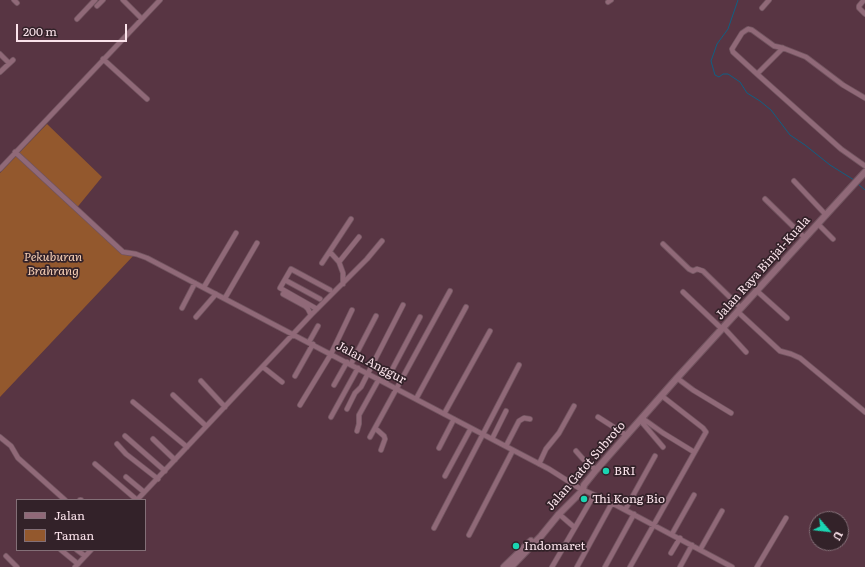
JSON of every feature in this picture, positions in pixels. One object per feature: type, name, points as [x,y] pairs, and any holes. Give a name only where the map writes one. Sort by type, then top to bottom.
[{"type":"main road","name":"Jalan Raya Binjai-Kuala","points":[[677,378],[865,172]]},
{"type":"main road","name":"Jalan Gatot Subroto","points":[[504,567],[512,565],[540,535],[677,378]]},
{"type":"main road","points":[[540,535],[582,488]]},
{"type":"street","points":[[77,19],[95,0]]},
{"type":"street","points":[[97,6],[103,0]]},
{"type":"street","points":[[123,0],[142,19]]},
{"type":"street","points":[[0,169],[160,0]]},
{"type":"street","points":[[762,8],[769,0]]},
{"type":"street","points":[[864,0],[859,8],[865,14]]},
{"type":"street","points":[[865,98],[843,85],[806,57],[772,45],[752,30],[748,29],[739,36],[732,50],[841,150],[865,166]]},
{"type":"street","points":[[757,74],[783,48]]},
{"type":"street","points":[[0,54],[11,61],[0,72]]},
{"type":"street","points":[[103,59],[148,99]]},
{"type":"street","name":"Jalan Anggur","points":[[15,152],[123,252],[136,254],[147,258],[225,298],[506,446],[594,495],[680,538],[732,567]]},
{"type":"street","points":[[794,181],[826,215]]},
{"type":"street","points":[[765,199],[805,238]]},
{"type":"street","points":[[322,263],[351,219]]},
{"type":"street","points":[[818,224],[834,239]]},
{"type":"street","points":[[204,288],[236,233]]},
{"type":"street","points":[[339,262],[359,237]]},
{"type":"street","points":[[138,499],[263,368],[311,315],[367,259],[382,241]]},
{"type":"street","points":[[225,298],[257,243]]},
{"type":"street","points":[[663,244],[689,269],[693,271],[697,269],[703,271],[780,351],[800,358],[865,412]]},
{"type":"street","points":[[330,252],[339,262],[343,272],[343,284]]},
{"type":"street","points":[[317,309],[280,288],[291,269],[330,290]]},
{"type":"street","points":[[285,280],[320,299]]},
{"type":"street","points":[[182,308],[195,283]]},
{"type":"street","points":[[370,437],[450,291]]},
{"type":"street","points":[[757,291],[787,318]]},
{"type":"street","points":[[683,292],[746,352]]},
{"type":"street","points":[[196,317],[216,294]]},
{"type":"street","points":[[283,294],[308,309],[311,315]]},
{"type":"street","points":[[347,409],[355,392],[361,387],[403,305]]},
{"type":"street","points":[[416,399],[466,307]]},
{"type":"street","points":[[300,405],[331,354],[352,310]]},
{"type":"street","points":[[334,386],[376,316]]},
{"type":"street","points":[[385,382],[420,317]]},
{"type":"street","points":[[295,376],[318,326]]},
{"type":"street","points":[[444,414],[490,331]]},
{"type":"street","points":[[434,528],[519,365]]},
{"type":"street","points":[[263,368],[282,382]]},
{"type":"street","points":[[331,417],[358,368]]},
{"type":"street","points":[[677,378],[693,390],[731,413]]},
{"type":"street","points":[[357,431],[360,424],[359,416],[379,379]]},
{"type":"street","points":[[201,381],[225,407]]},
{"type":"street","points":[[173,395],[206,426]]},
{"type":"street","points":[[630,567],[705,434],[705,430],[662,396]]},
{"type":"street","points":[[133,402],[187,447]]},
{"type":"street","points":[[539,464],[546,449],[559,433],[574,406]]},
{"type":"street","points":[[492,439],[506,411]]},
{"type":"street","points":[[598,417],[626,435]]},
{"type":"street","points":[[506,446],[519,421],[524,418],[530,419]]},
{"type":"street","points":[[440,448],[454,419]]},
{"type":"street","points":[[641,419],[694,452]]},
{"type":"street","points":[[641,419],[663,447]]},
{"type":"street","points":[[375,428],[384,436],[385,439],[381,450]]},
{"type":"street","points":[[445,476],[471,428]]},
{"type":"street","points":[[125,436],[165,471]]},
{"type":"street","points":[[0,437],[10,444],[21,461],[64,499]]},
{"type":"street","points":[[153,439],[175,460]]},
{"type":"street","points":[[117,444],[126,454],[158,479]]},
{"type":"street","points":[[469,535],[513,450]]},
{"type":"street","points":[[576,451],[596,470]]},
{"type":"street","points":[[625,510],[656,456]]},
{"type":"street","points":[[95,464],[136,499]]},
{"type":"street","points":[[126,477],[144,492]]},
{"type":"street","points":[[552,567],[594,495]]},
{"type":"street","points":[[672,534],[694,495]]},
{"type":"street","points":[[578,567],[612,503]]},
{"type":"street","points":[[700,550],[722,511]]},
{"type":"street","points":[[559,514],[574,527]]},
{"type":"street","points":[[605,567],[634,514]]},
{"type":"street","points":[[757,567],[786,518]]},
{"type":"street","points":[[671,553],[680,538]]},
{"type":"street","points":[[680,567],[692,546]]},
{"type":"street","points":[[62,551],[77,565],[90,551]]},
{"type":"street","points":[[78,551],[85,556]]},
{"type":"street","points":[[6,556],[17,567]]},
{"type":"green space","name":"Pekuburan Brahrang","points":[[47,124],[102,177],[75,210],[120,251],[134,255],[0,397],[0,173]]},
{"type":"waterway","points":[[738,0],[728,29],[717,44],[711,61],[715,75],[719,77],[723,74],[728,74],[740,82],[747,93],[771,110],[790,135],[830,165],[854,180]]},
{"type":"waterway","points":[[858,184],[865,190]]},
{"type":"place","name":"BRI","points":[[606,471]]},
{"type":"place","name":"Thi Kong Bio","points":[[584,499]]},
{"type":"place","name":"Indomaret","points":[[516,546]]}]
